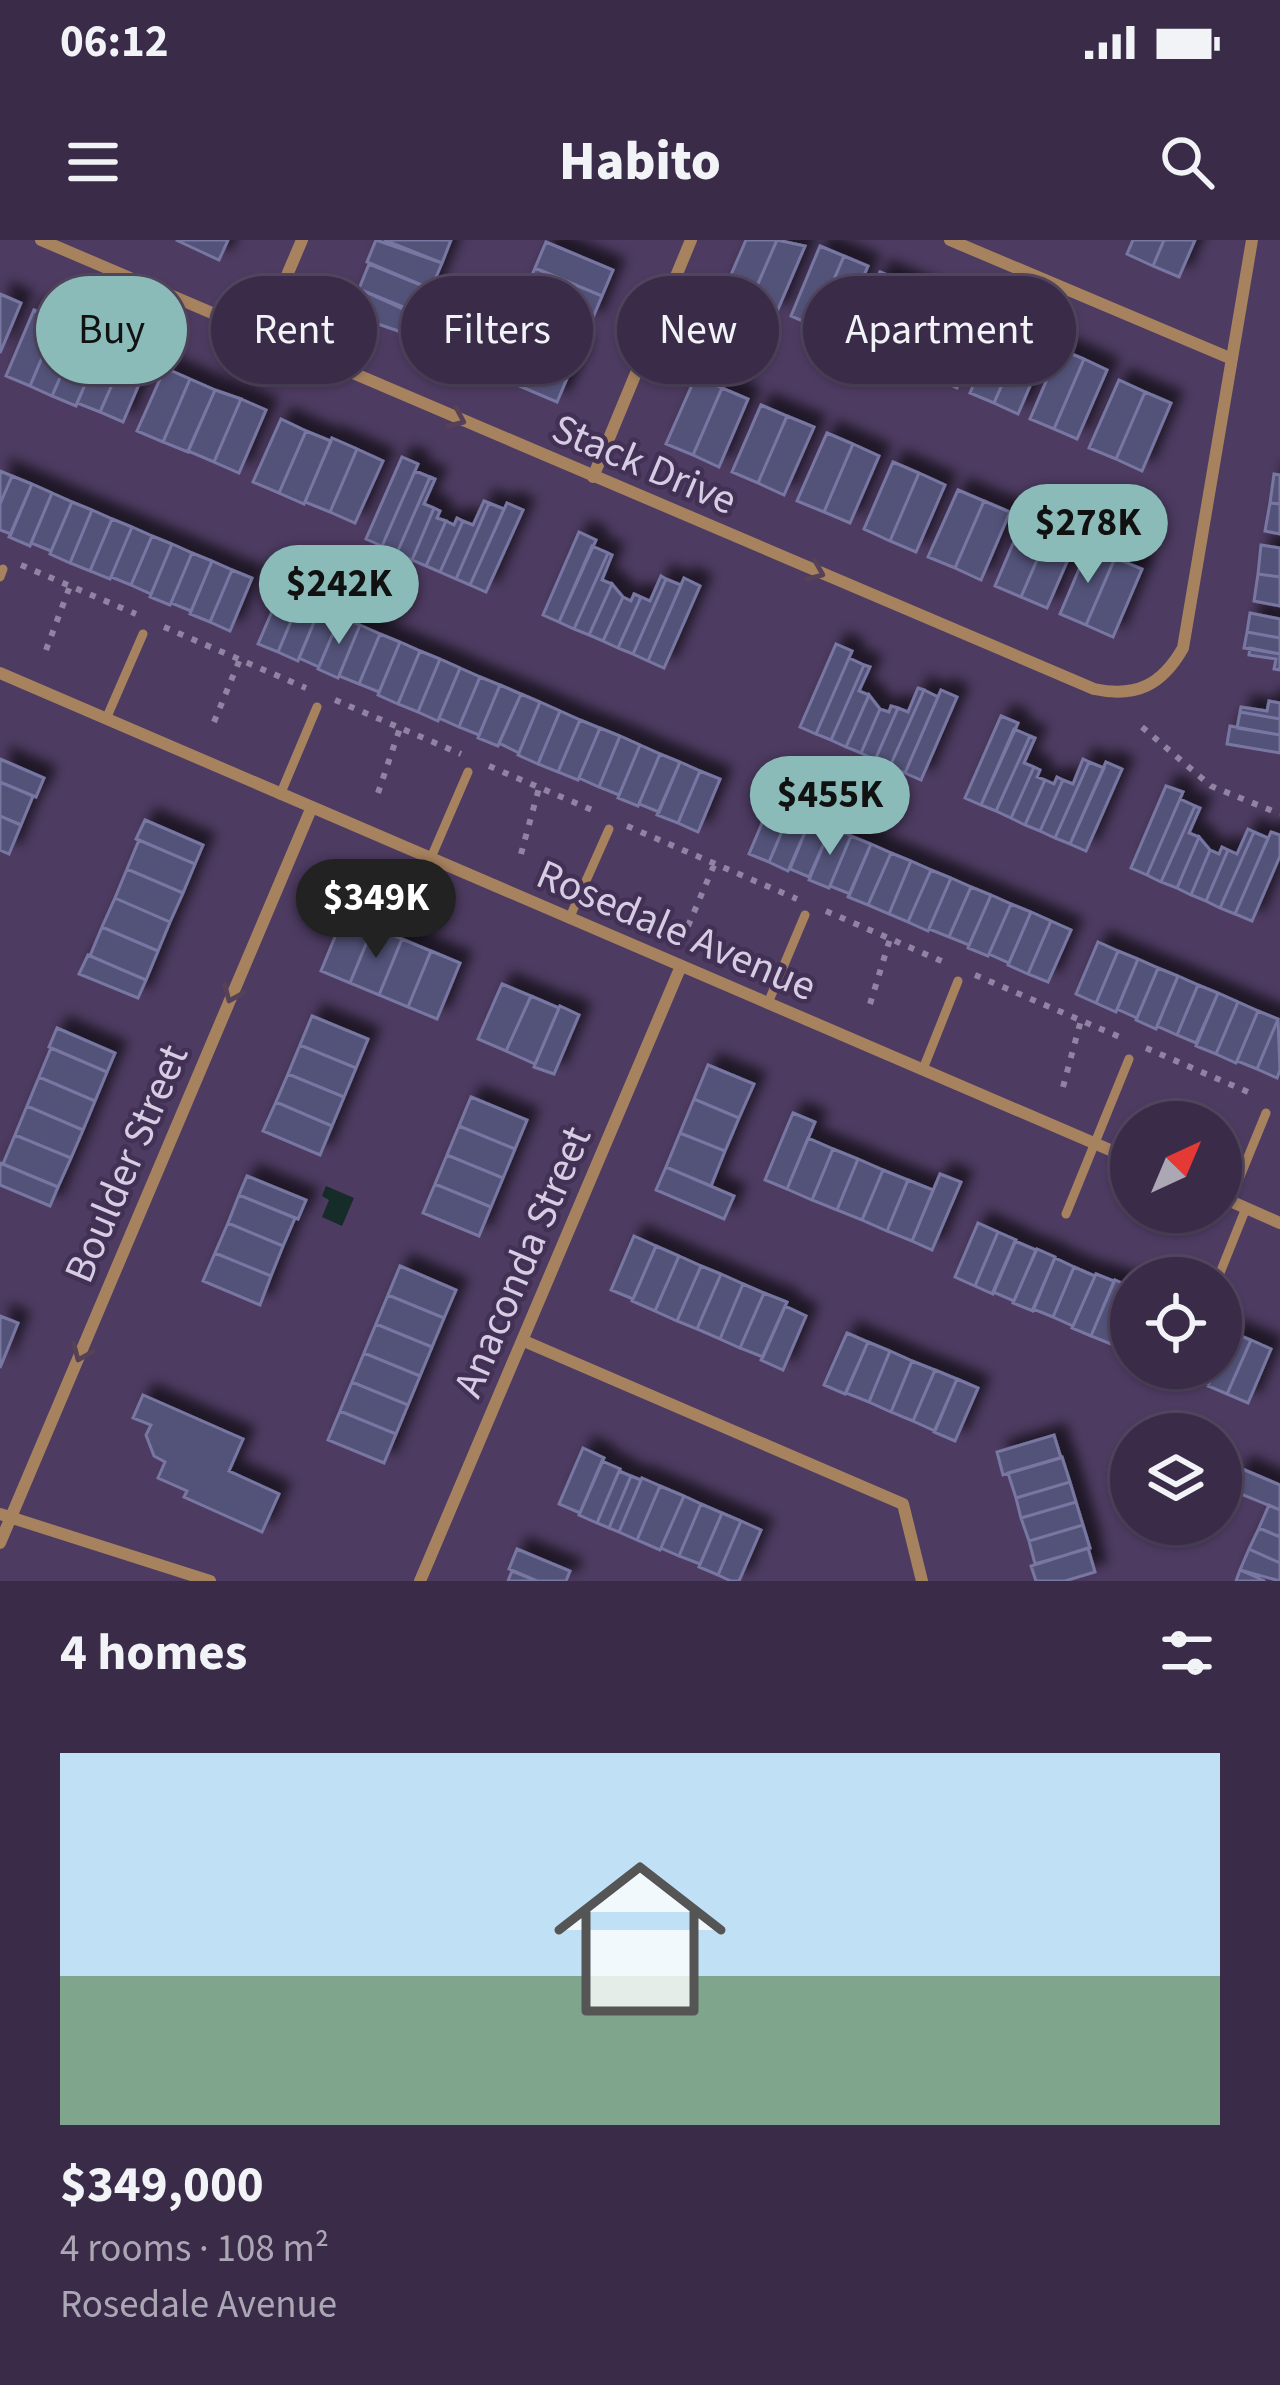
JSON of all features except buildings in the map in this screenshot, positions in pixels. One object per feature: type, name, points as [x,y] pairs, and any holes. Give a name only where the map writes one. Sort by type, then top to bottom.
[{"type":"street","name":"Stack Drive","points":[[41,240],[211,312]]},
{"type":"street","points":[[287,276],[302,240]]},
{"type":"street","points":[[592,478],[691,240]]},
{"type":"street","points":[[950,240],[1232,359],[1252,240]]},
{"type":"street","name":"Stack Drive","points":[[377,384],[1094,689],[1120,695],[1160,680],[1183,648],[1232,359]]},
{"type":"street","name":"Rosedale Avenue","points":[[0,673],[1110,1150]]},
{"type":"street","name":"Boulder Street","points":[[0,1543],[5,1516],[310,808]]},
{"type":"street","name":"Anaconda Street","points":[[420,1581],[681,966]]},
{"type":"street","points":[[1242,1206],[1280,1222]]},
{"type":"street","points":[[524,1341],[902,1504],[922,1581]]},
{"type":"street","points":[[5,1516],[210,1581]]},
{"type":"lane","points":[[106,719],[142,634]]},
{"type":"lane","points":[[280,795],[317,707]]},
{"type":"lane","points":[[430,860],[467,772]]},
{"type":"lane","points":[[569,919],[610,829]]},
{"type":"lane","points":[[767,1003],[805,915]]},
{"type":"lane","points":[[922,1069],[958,981]]},
{"type":"lane","points":[[1066,1214],[1129,1059]]},
{"type":"lane","points":[[1242,1165],[1266,1113]]},
{"type":"lane","points":[[1226,1257],[1246,1208]]},
{"type":"path","points":[[18,563],[605,816]]},
{"type":"path","points":[[46,650],[70,586]]},
{"type":"path","points":[[214,722],[239,659]]},
{"type":"path","points":[[1142,727],[1211,786],[1280,814]]},
{"type":"path","points":[[378,793],[400,728]]},
{"type":"path","points":[[521,854],[539,788]]},
{"type":"path","points":[[627,825],[802,901]]},
{"type":"path","points":[[688,926],[715,863]]},
{"type":"path","points":[[824,910],[1260,1097]]},
{"type":"path","points":[[870,1004],[890,939]]},
{"type":"path","points":[[1064,1087],[1081,1020]]},
{"type":"shaded area","points":[[326,1186],[354,1198],[342,1226],[322,1217],[329,1200],[322,1196]]}]
